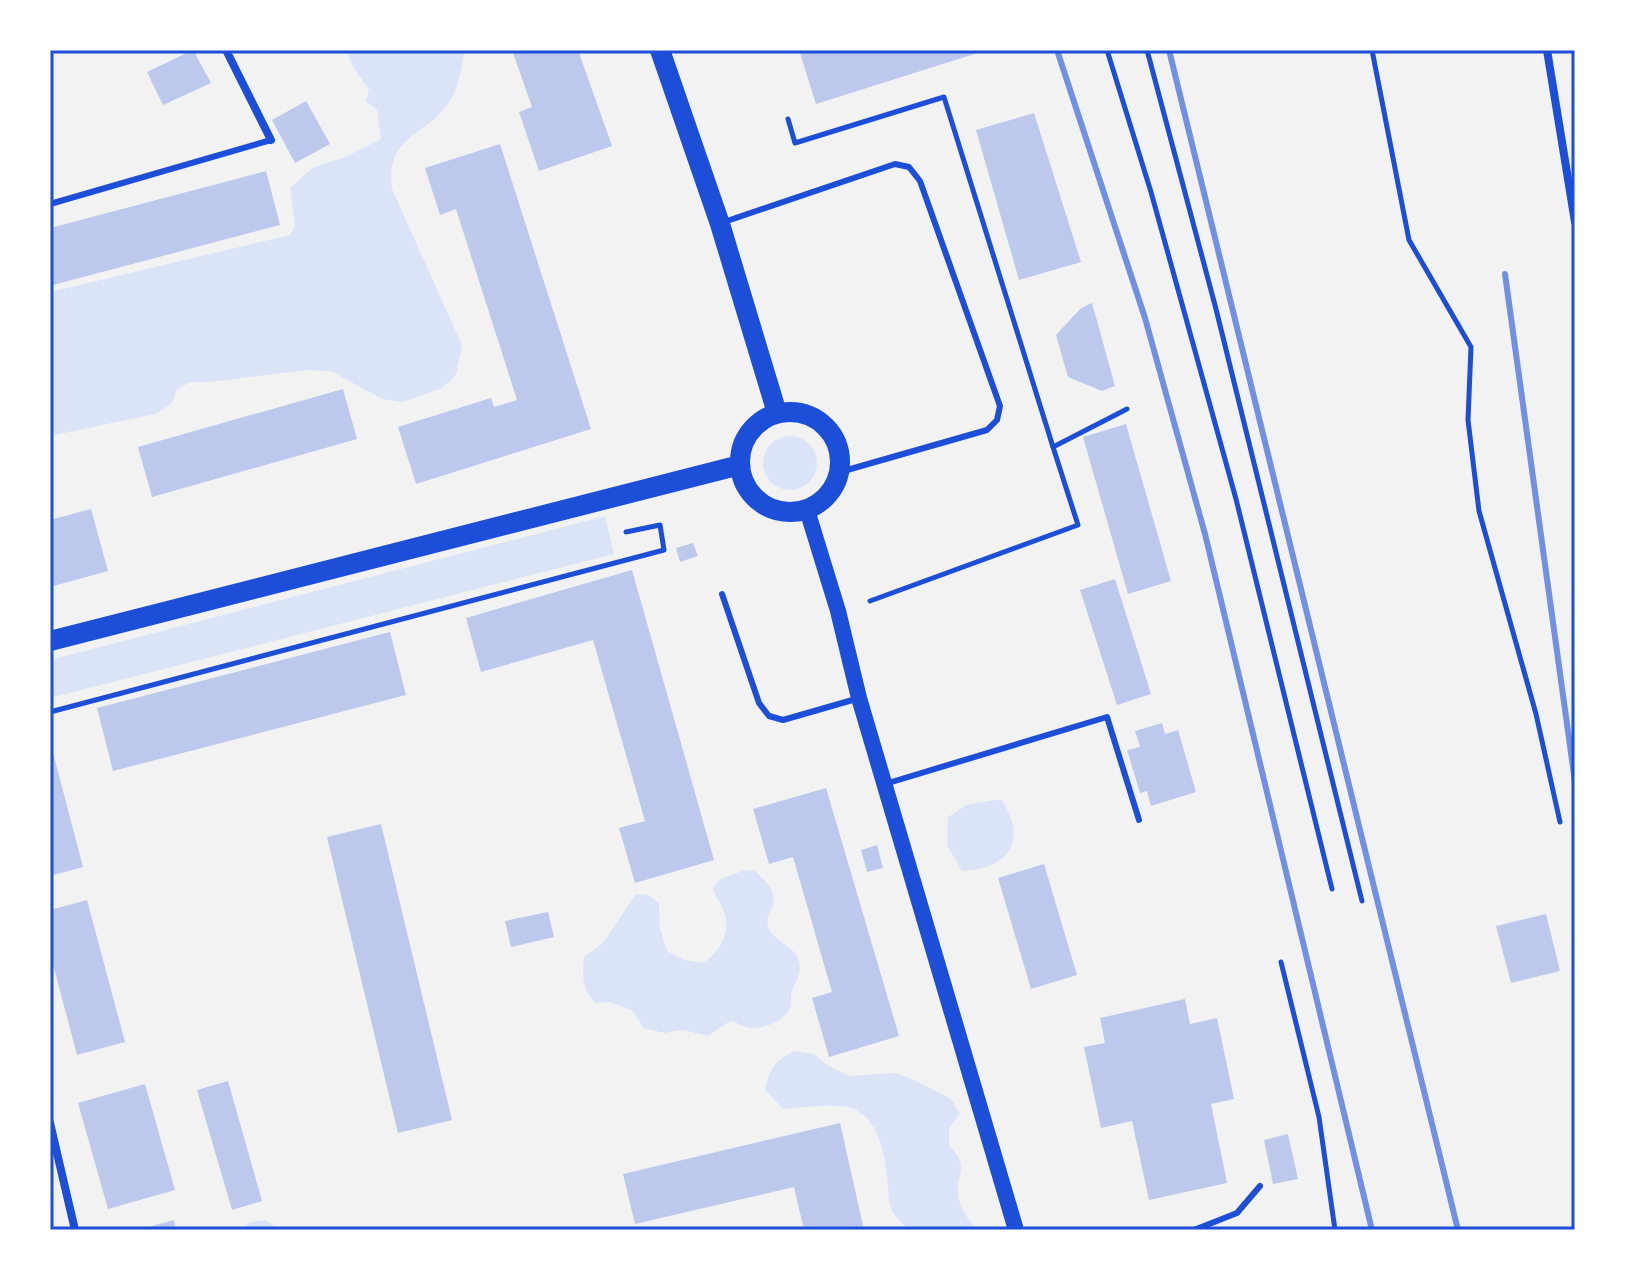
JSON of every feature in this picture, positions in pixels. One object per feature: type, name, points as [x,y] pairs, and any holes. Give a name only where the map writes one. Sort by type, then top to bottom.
[{"type":"main road","points":[[660,50],[720,224],[777,413]]},
{"type":"main road","points":[[793,411],[810,415],[825,424],[835,438],[841,455],[840,472],[834,488],[823,501],[807,510],[782,511],[759,502],[741,476],[743,444],[751,430],[763,419],[777,413],[793,411]]},
{"type":"main road","points":[[50,641],[740,465]]},
{"type":"main road","points":[[807,510],[838,611],[859,698],[1016,1230]]},
{"type":"street","points":[[226,50],[271,140]]},
{"type":"street","points":[[1547,50],[1575,222]]},
{"type":"street","points":[[50,1123],[75,1230]]},
{"type":"lane","points":[[50,204],[271,140]]},
{"type":"lane","points":[[720,224],[895,164],[909,167],[920,181],[1000,406],[997,420],[987,430],[840,472]]},
{"type":"lane","points":[[722,594],[759,703],[769,716],[783,720],[859,698]]},
{"type":"lane","points":[[885,784],[1107,717],[1139,820]]},
{"type":"lane","points":[[1194,1230],[1237,1213],[1260,1186]]},
{"type":"path","points":[[1107,50],[1151,192],[1236,499],[1332,889]]},
{"type":"path","points":[[1147,50],[1216,309],[1362,901]]},
{"type":"path","points":[[1372,50],[1409,240],[1471,347],[1468,420],[1479,511],[1536,714],[1560,822]]},
{"type":"path","points":[[870,601],[1078,525],[1053,447],[1127,409]]},
{"type":"path","points":[[50,712],[664,550],[660,525],[626,532]]},
{"type":"path","points":[[1281,962],[1319,1117],[1335,1230]]},
{"type":"shaded area","points":[[346,50],[464,50],[458,82],[451,99],[442,112],[402,146],[395,157],[392,171],[392,189],[462,345],[456,375],[442,388],[403,402],[382,399],[331,371],[306,370],[191,382],[177,389],[172,403],[155,414],[50,436],[50,292],[290,235],[295,226],[290,188],[314,167],[345,157],[381,139],[377,110],[366,101],[369,89],[354,69]]},
{"type":"shaded area","points":[[790,436],[809,444],[817,463],[809,482],[790,490],[771,482],[763,463],[771,444]]},
{"type":"shaded area","points":[[605,516],[614,554],[50,698],[50,660]]},
{"type":"shaded area","points":[[1001,799],[1013,827],[1010,850],[992,865],[962,871],[947,845],[948,817],[966,805]]},
{"type":"shaded area","points":[[745,870],[755,871],[770,887],[774,902],[768,920],[770,930],[794,952],[799,961],[800,970],[791,993],[791,1006],[783,1017],[759,1028],[730,1021],[708,1036],[683,1030],[664,1033],[644,1028],[632,1010],[610,1002],[596,1003],[591,998],[584,982],[584,957],[603,943],[635,895],[646,894],[659,903],[660,928],[667,951],[684,960],[703,963],[719,947],[726,927],[724,912],[713,887],[721,879]]},
{"type":"shaded area","points":[[795,1051],[814,1054],[849,1076],[895,1073],[951,1099],[960,1114],[949,1128],[949,1145],[961,1165],[959,1199],[977,1230],[932,1232],[910,1229],[901,1222],[890,1206],[878,1137],[863,1115],[851,1108],[837,1106],[783,1109],[765,1090],[774,1066]]},
{"type":"shaded area","points":[[265,1220],[282,1230],[238,1230],[251,1222]]},
{"type":"building","points":[[193,50],[211,83],[163,105],[147,72]]},
{"type":"building","points":[[512,50],[578,50],[612,146],[539,171],[519,112],[532,107]]},
{"type":"building","points":[[799,50],[984,50],[984,51],[816,104]]},
{"type":"building","points":[[306,101],[330,144],[295,163],[272,120]]},
{"type":"building","points":[[1034,113],[1081,262],[1019,280],[976,130]]},
{"type":"building","points":[[500,144],[591,429],[416,484],[398,427],[491,398],[494,407],[517,400],[456,209],[440,215],[425,168]]},
{"type":"building","points":[[266,171],[280,225],[53,285],[50,274],[50,228]]},
{"type":"building","points":[[1092,303],[1115,386],[1102,391],[1068,377],[1056,335],[1081,308]]},
{"type":"building","points":[[343,389],[357,439],[152,497],[138,447]]},
{"type":"building","points":[[1126,424],[1171,581],[1128,594],[1083,437]]},
{"type":"building","points":[[91,509],[108,571],[50,587],[50,520]]},
{"type":"building","points":[[693,543],[698,556],[680,562],[676,548]]},
{"type":"building","points":[[632,570],[714,860],[635,883],[619,828],[645,821],[593,640],[481,672],[466,618]]},
{"type":"building","points":[[1115,579],[1151,694],[1117,705],[1080,590]]},
{"type":"building","points":[[390,632],[406,695],[113,771],[97,708]]},
{"type":"building","points":[[1162,723],[1165,734],[1178,730],[1196,792],[1151,806],[1147,791],[1140,793],[1127,750],[1140,747],[1135,731]]},
{"type":"building","points":[[50,746],[83,867],[50,876]]},
{"type":"building","points":[[826,788],[899,1036],[829,1057],[812,998],[832,992],[793,857],[769,864],[753,809]]},
{"type":"building","points":[[381,824],[452,1120],[398,1133],[327,837]]},
{"type":"building","points":[[877,845],[883,868],[867,872],[861,850]]},
{"type":"building","points":[[1044,864],[1077,975],[1031,989],[998,878]]},
{"type":"building","points":[[87,900],[125,1042],[77,1055],[50,953],[50,910]]},
{"type":"building","points":[[548,912],[554,937],[511,947],[505,921]]},
{"type":"building","points":[[1546,914],[1560,971],[1511,983],[1496,926]]},
{"type":"building","points":[[1185,999],[1190,1024],[1217,1018],[1234,1099],[1211,1104],[1227,1183],[1149,1200],[1132,1121],[1101,1128],[1084,1047],[1105,1043],[1100,1018]]},
{"type":"building","points":[[228,1081],[262,1201],[232,1210],[197,1090]]},
{"type":"building","points":[[145,1084],[175,1190],[108,1209],[78,1103]]},
{"type":"building","points":[[840,1123],[864,1230],[804,1230],[794,1187],[635,1224],[623,1174]]},
{"type":"building","points":[[1288,1134],[1298,1179],[1273,1184],[1264,1140]]},
{"type":"building","points":[[174,1220],[176,1230],[141,1230],[141,1229]]},
{"type":"railway","points":[[1057,50],[1145,318],[1205,534],[1372,1230]]},
{"type":"railway","points":[[1169,50],[1458,1230]]},
{"type":"railway","points":[[1505,274],[1575,782]]}]
